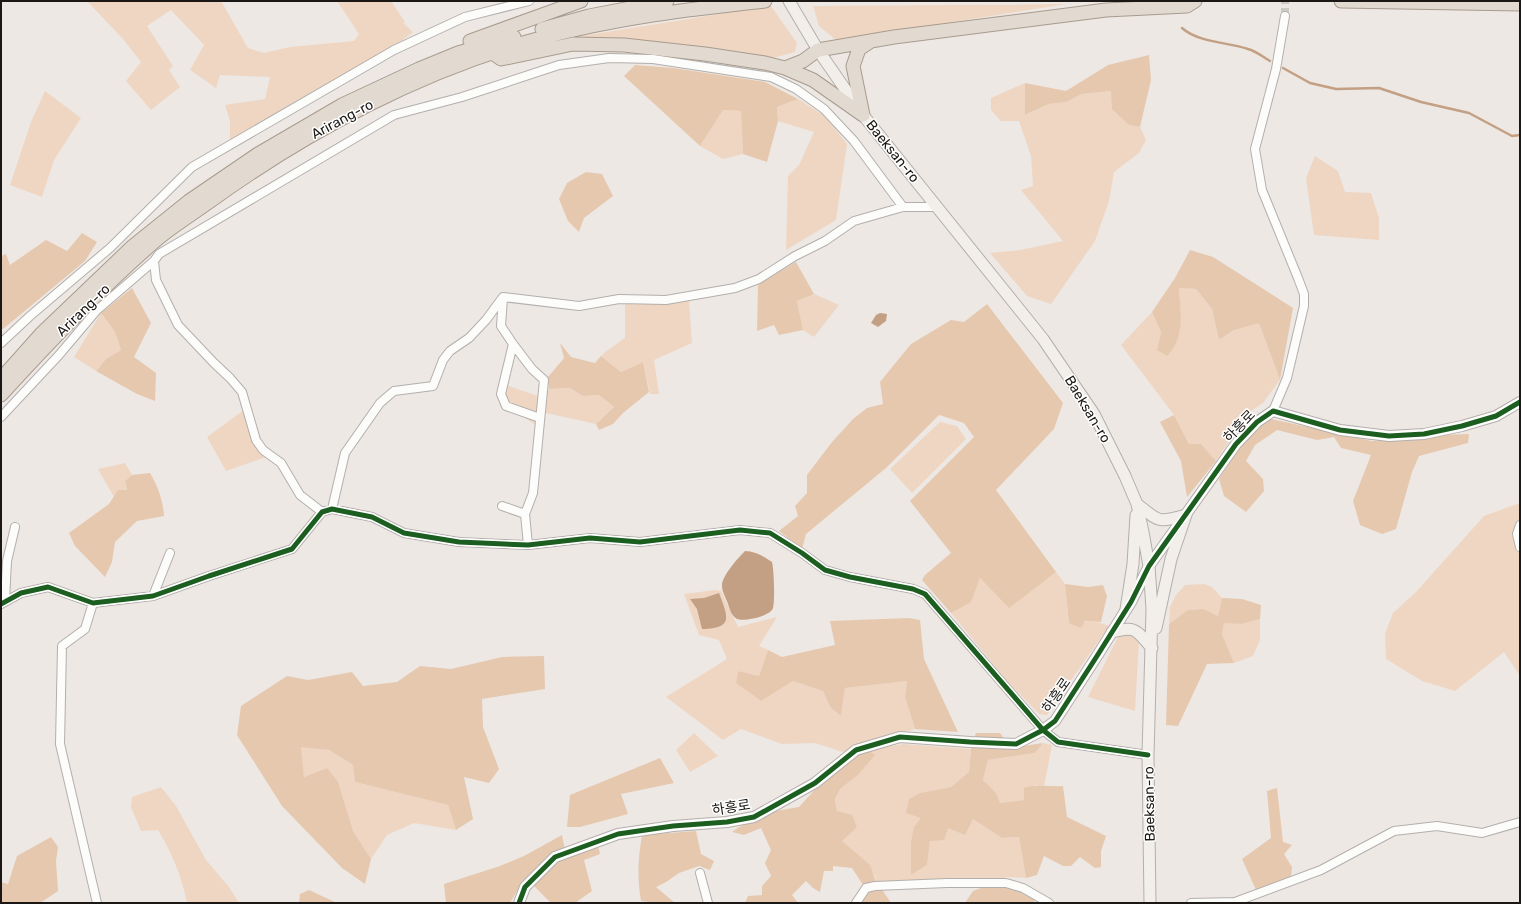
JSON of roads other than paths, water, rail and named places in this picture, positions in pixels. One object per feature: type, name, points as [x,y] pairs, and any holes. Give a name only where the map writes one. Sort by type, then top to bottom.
[{"type":"highway","points":[[458,53],[462,44],[581,1]]},
{"type":"highway","name":"Arirang-ro","points":[[1,379],[41,334],[133,246],[189,201],[258,154],[342,105],[419,69],[458,53],[589,16],[667,1]]},
{"type":"highway","name":"Arirang-ro","points":[[1,395],[54,336],[156,240],[242,178],[324,127],[383,97],[448,70],[493,53],[541,38],[596,25],[682,10],[764,1]]},
{"type":"highway","points":[[785,68],[803,61],[818,50],[872,40],[1106,10],[1188,6],[1195,1]]},
{"type":"highway","points":[[1342,1],[1520,4]]},
{"type":"highway","points":[[863,115],[853,66],[859,49],[872,40]]},
{"type":"highway","points":[[493,53],[501,59],[573,44],[624,45],[704,54],[765,63],[785,68],[813,80],[863,115]]},
{"type":"main road","name":"Baeksan-ro","points":[[789,1],[795,14],[818,50],[863,115],[1043,339],[1094,414],[1125,476],[1137,504],[1149,566],[1152,609],[1148,755],[1150,903]]},
{"type":"main road","points":[[1137,504],[1157,520],[1162,521],[1186,515]]},
{"type":"main road","points":[[1126,609],[1133,564],[1137,504]]},
{"type":"main road","points":[[1152,648],[1171,559],[1186,515]]},
{"type":"main road","points":[[1112,632],[1126,628],[1133,629],[1152,648]]},
{"type":"street","points":[[1,343],[30,316],[110,248],[192,167],[394,50],[465,17],[529,1]]},
{"type":"street","points":[[1273,411],[1287,378],[1304,306],[1304,294],[1262,190],[1255,149],[1276,69],[1284,16]]},
{"type":"street","points":[[1,417],[59,355],[97,310],[154,262],[159,254],[394,115],[462,97],[559,65],[610,58],[653,59],[771,77],[796,89],[824,108],[854,141],[903,207]]},
{"type":"street","points":[[503,297],[579,306],[619,299],[666,300],[735,288],[759,279],[795,256],[825,241],[854,221],[903,207],[938,207]]},
{"type":"street","points":[[154,262],[156,280],[178,325],[242,392],[256,440],[263,450],[281,463],[300,495],[322,512]]},
{"type":"street","points":[[503,297],[501,326],[512,344],[532,369],[544,380],[533,493],[525,514],[528,545]]},
{"type":"street","points":[[332,508],[345,453],[358,432],[380,403],[394,391],[433,386],[443,360],[450,351],[469,338],[486,320],[503,297]]},
{"type":"street","points":[[512,344],[501,394],[506,406],[540,418]]},
{"type":"street","name":"하흥로","points":[[519,903],[525,888],[555,857],[618,834],[673,826],[727,822],[754,817],[814,783],[856,750],[900,737],[1016,744],[1043,730],[1054,721],[1112,632],[1149,566],[1236,444],[1256,422],[1273,411],[1340,430],[1389,436],[1424,434],[1462,426],[1496,416],[1520,402]]},
{"type":"street","points":[[502,506],[525,514]]},
{"type":"street","points":[[3,602],[21,593],[48,587],[93,604],[152,596],[292,549],[322,512],[332,508],[372,517],[404,533],[459,542],[528,545],[590,538],[640,542],[740,530],[770,533],[802,552],[825,570],[850,577],[913,589],[925,594],[1043,730],[1058,742],[1148,755]]},
{"type":"street","points":[[1520,525],[1517,534],[1520,547]]},
{"type":"street","points":[[3,602],[7,561],[15,527]]},
{"type":"street","points":[[152,596],[170,553]]},
{"type":"street","points":[[93,604],[85,629],[62,646],[60,744],[97,903]]},
{"type":"street","points":[[1190,903],[1235,902],[1320,870],[1394,831],[1437,826],[1482,833],[1520,822]]},
{"type":"street","points":[[700,873],[708,903]]},
{"type":"street","points":[[856,903],[866,888],[875,886],[947,883],[1006,883],[1023,888],[1048,903]]},
{"type":"waterway","points":[[1182,28],[1197,37],[1251,50],[1270,61]]},
{"type":"waterway","points":[[1283,68],[1310,83],[1336,89],[1379,88],[1421,102],[1469,113],[1512,136],[1520,135]]},
{"type":"tunnel","points":[[1285,1],[1285,16]]}]
